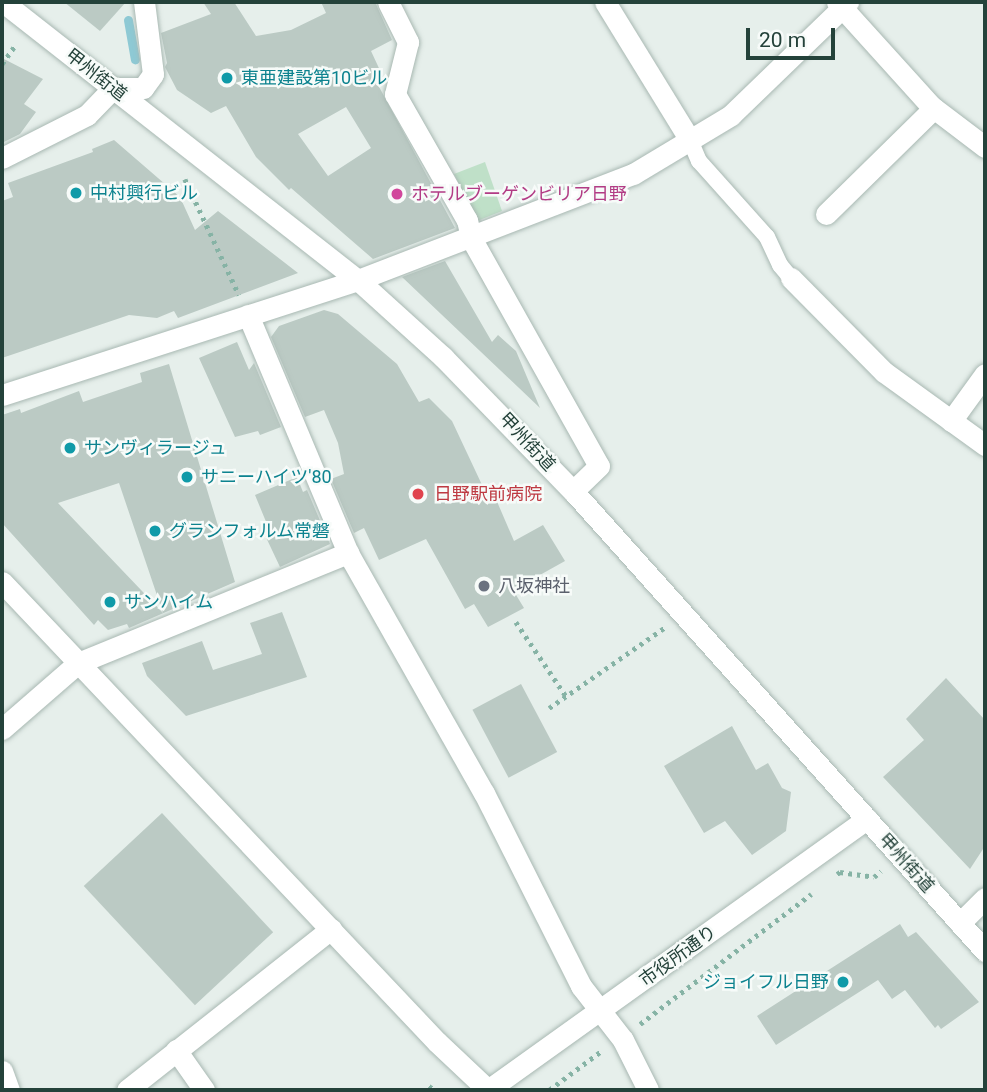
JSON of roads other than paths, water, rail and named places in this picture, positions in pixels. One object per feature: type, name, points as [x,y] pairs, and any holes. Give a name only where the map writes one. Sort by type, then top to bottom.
[{"type":"street","name":"甲州街道","points":[[3,2],[358,280],[506,419],[985,951]]},
{"type":"street","points":[[2,158],[87,115],[113,88],[143,88],[153,74],[144,2]]},
{"type":"street","points":[[388,2],[408,42],[395,93],[467,220],[471,237],[598,466],[573,491]]},
{"type":"street","points":[[605,2],[690,139]]},
{"type":"street","points":[[2,395],[358,280],[633,174],[731,115],[842,4],[934,108],[985,147]]},
{"type":"street","points":[[826,214],[934,108]]},
{"type":"street","points":[[791,278],[884,372],[985,445]]},
{"type":"street","points":[[248,315],[348,553],[484,793],[581,986],[623,1040],[648,1090]]},
{"type":"street","points":[[951,421],[985,374]]},
{"type":"street","points":[[2,729],[78,663],[348,553]]},
{"type":"street","points":[[2,582],[437,1042],[488,1090]]},
{"type":"street","name":"市役所通り","points":[[488,1090],[867,819]]},
{"type":"street","points":[[960,923],[985,898]]},
{"type":"street","points":[[127,1090],[331,929]]},
{"type":"street","points":[[176,1050],[204,1090]]},
{"type":"street","points":[[2,1072],[9,1090]]},
{"type":"lane","points":[[690,139],[699,161],[767,237],[780,265],[791,278]]},
{"type":"waterway","points":[[128,20],[135,59]]},
{"type":"place","name":"東亜建設第10ビル","points":[[227,78]]},
{"type":"place","name":"中村興行ビル","points":[[76,193]]},
{"type":"place","name":"ホテルブーゲンビリア日野","points":[[397,194]]},
{"type":"place","name":"サンヴィラージュ","points":[[70,448]]},
{"type":"place","name":"サニーハイツ'80","points":[[187,477]]},
{"type":"place","name":"日野駅前病院","points":[[418,494]]},
{"type":"place","name":"グランフォルム常磐","points":[[155,531]]},
{"type":"place","name":"八坂神社","points":[[484,586]]},
{"type":"place","name":"サンハイム","points":[[110,602]]},
{"type":"place","name":"ジョイフル日野","points":[[843,982]]}]
